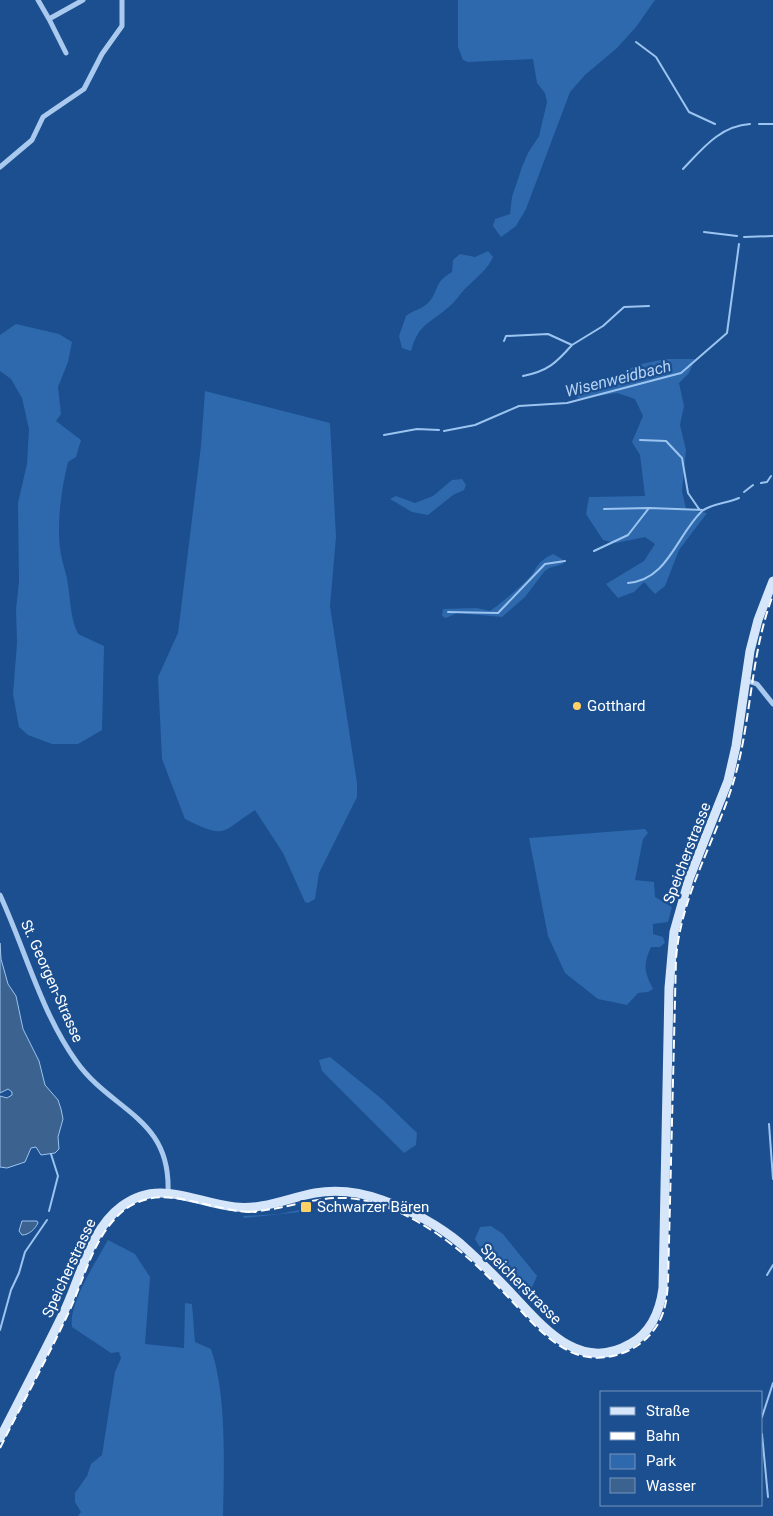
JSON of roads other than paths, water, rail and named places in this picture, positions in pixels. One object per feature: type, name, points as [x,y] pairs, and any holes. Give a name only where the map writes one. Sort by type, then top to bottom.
[{"type":"main road","name":"Speicherstrasse","points":[[0,1438],[66,1308],[102,1226],[127,1202],[144,1194],[168,1192],[244,1208],[264,1206],[325,1192],[347,1192],[374,1197],[418,1215],[451,1237],[487,1268],[542,1326],[570,1346],[587,1352],[606,1352],[625,1347],[641,1336],[655,1318],[663,1288],[670,988],[674,932],[689,879],[728,781],[736,746],[745,680],[755,631],[773,582]]},
{"type":"street","points":[[38,0],[66,53]]},
{"type":"street","points":[[49,19],[83,0]]},
{"type":"street","points":[[0,167],[32,140],[43,117],[84,89],[102,54],[122,26],[122,0]]},
{"type":"street","points":[[745,680],[757,684],[773,704]]},
{"type":"street","name":"St. Georgen-Strasse","points":[[0,895],[51,1016],[68,1049],[83,1071],[131,1112],[157,1140],[168,1167],[168,1192]]},
{"type":"water","points":[[0,943],[1,959],[8,984],[16,996],[23,1029],[39,1061],[45,1085],[58,1100],[63,1119],[58,1137],[59,1149],[55,1153],[41,1155],[36,1147],[31,1148],[25,1162],[7,1168],[0,1167],[0,1096],[7,1098],[12,1095],[12,1092],[8,1089],[0,1093]]},
{"type":"water","points":[[22,1221],[37,1221],[38,1223],[32,1231],[22,1235],[19,1231]]},
{"type":"waterway","points":[[636,42],[656,57],[689,112],[715,124]]},
{"type":"waterway","points":[[683,169],[713,139],[730,129],[750,124]]},
{"type":"waterway","points":[[759,124],[773,124]]},
{"type":"waterway","points":[[704,232],[737,236]]},
{"type":"waterway","points":[[744,237],[773,236]]},
{"type":"waterway","name":"Wisenweidbach","points":[[444,431],[475,425],[519,406],[567,403],[681,373],[727,333],[739,244]]},
{"type":"waterway","points":[[504,341],[506,336],[548,334],[572,345],[603,326],[624,307],[649,306]]},
{"type":"waterway","points":[[523,376],[545,369],[561,357],[572,345]]},
{"type":"waterway","name":"Wisenweidbach","points":[[384,435],[417,429],[439,430]]},
{"type":"waterway","points":[[640,440],[666,441],[682,458],[688,493],[699,509]]},
{"type":"waterway","points":[[761,483],[767,482],[771,476]]},
{"type":"waterway","points":[[744,492],[753,485]]},
{"type":"waterway","points":[[628,583],[642,580],[653,574],[670,555],[702,511],[739,498]]},
{"type":"waterway","points":[[604,509],[649,508]]},
{"type":"waterway","points":[[594,551],[628,535],[649,508],[704,510]]},
{"type":"waterway","points":[[448,612],[498,613],[545,564],[565,561]]},
{"type":"waterway","points":[[769,1124],[773,1179]]},
{"type":"waterway","points":[[49,1211],[58,1176],[51,1154]]},
{"type":"waterway","points":[[0,1330],[11,1290],[19,1273],[25,1252],[47,1220]]},
{"type":"waterway","points":[[767,1275],[773,1265]]},
{"type":"waterway","points":[[763,1414],[773,1383]]},
{"type":"waterway","points":[[763,1444],[768,1497]]},
{"type":"railway","points":[[248,1212],[334,1198],[369,1201],[406,1216],[439,1235],[495,1283],[543,1333],[567,1350],[593,1358],[607,1357],[632,1349],[653,1332],[664,1311],[668,1283],[676,959],[679,935],[692,890],[727,803],[734,780],[740,757],[755,664],[765,618],[773,595]]},
{"type":"railway","points":[[0,1448],[59,1333],[98,1243],[120,1213],[138,1202],[160,1197],[256,1212]]},
{"type":"place","name":"Gotthard","points":[[577,706]]},
{"type":"place","name":"Schwarzer Bären","points":[[306,1207]]}]
